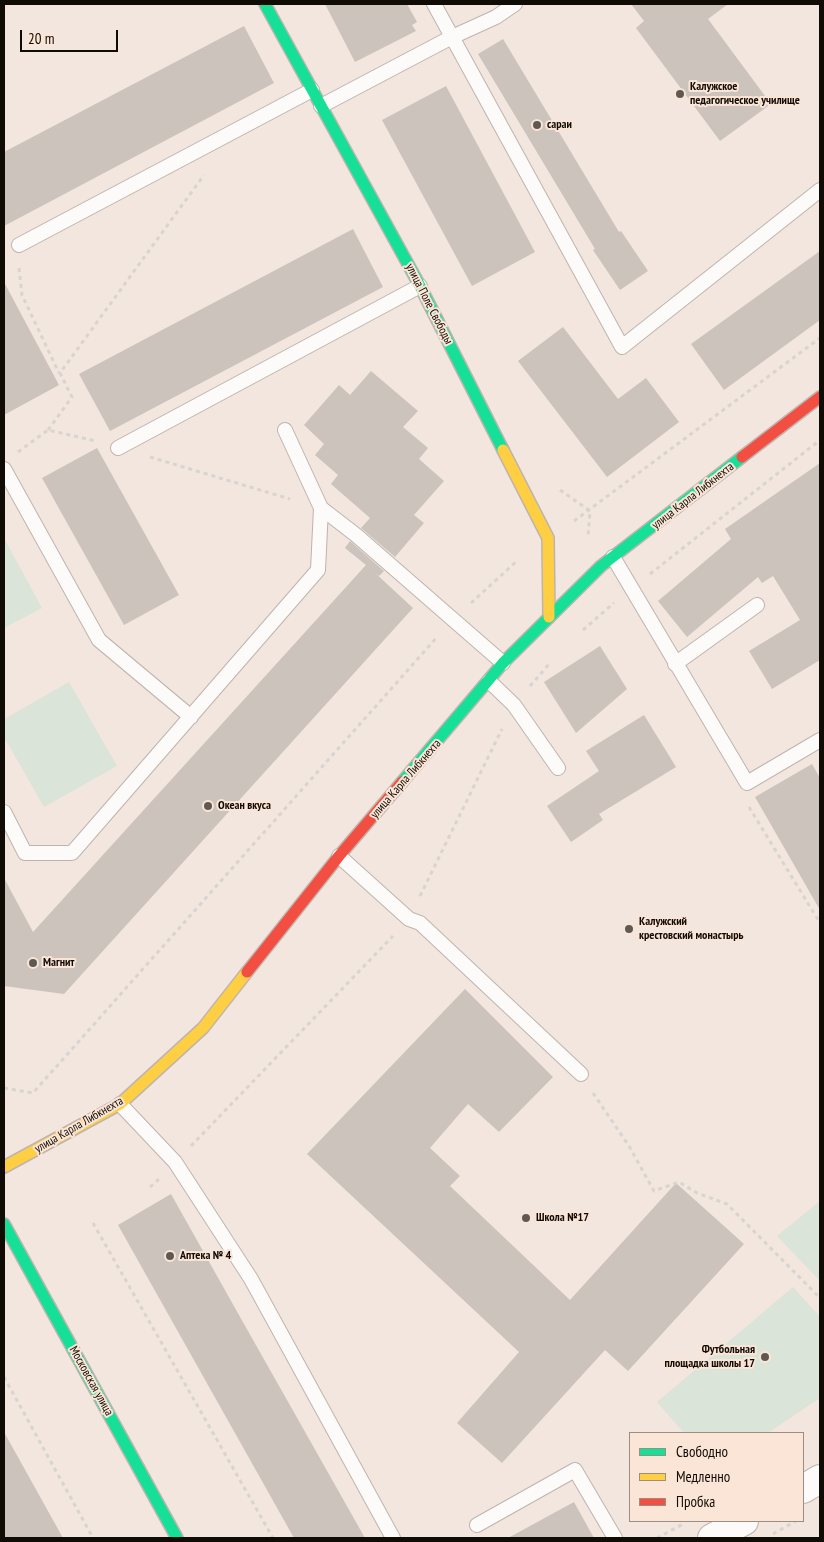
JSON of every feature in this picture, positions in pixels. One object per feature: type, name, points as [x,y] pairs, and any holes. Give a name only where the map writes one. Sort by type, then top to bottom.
[{"type":"street","name":"улица Поле Свободы","points":[[264,4],[420,286],[548,538],[549,617]]},
{"type":"street","name":"улица Карла Либкнехта","points":[[4,1167],[120,1104],[203,1028],[339,856],[503,663],[601,566],[820,397]]},
{"type":"street","name":"Московская улица","points":[[4,1224],[177,1538]]},
{"type":"street","points":[[804,1488],[820,1479]]},
{"type":"street","points":[[712,1538],[742,1522]]},
{"type":"lane","points":[[434,4],[622,347],[820,190]]},
{"type":"lane","points":[[321,106],[452,37],[496,17],[515,4]]},
{"type":"lane","points":[[19,245],[312,90]]},
{"type":"lane","points":[[118,448],[420,286]]},
{"type":"lane","points":[[4,812],[25,853],[72,853],[318,570],[320,508],[285,430]]},
{"type":"lane","points":[[7,463],[99,640],[191,717]]},
{"type":"lane","points":[[320,508],[356,535],[503,663]]},
{"type":"lane","points":[[613,557],[747,783],[820,740]]},
{"type":"lane","points":[[675,664],[757,605]]},
{"type":"lane","points":[[489,681],[514,705],[558,768]]},
{"type":"lane","points":[[339,856],[409,919],[420,923],[581,1074]]},
{"type":"lane","points":[[120,1104],[175,1162],[251,1279],[393,1538]]},
{"type":"lane","points":[[477,1525],[575,1470],[615,1538]]},
{"type":"path","points":[[60,373],[208,169]]},
{"type":"path","points":[[7,463],[48,430],[72,397],[22,295],[19,245]]},
{"type":"path","points":[[4,1088],[33,1093],[453,620],[515,562],[590,511],[820,338]]},
{"type":"path","points":[[48,430],[118,448],[320,508]]},
{"type":"path","points":[[578,635],[632,588],[820,440]]},
{"type":"path","points":[[150,1187],[409,919],[514,705],[551,661]]},
{"type":"path","points":[[747,783],[742,797],[820,923]]},
{"type":"path","points":[[581,1074],[629,1146],[654,1191],[679,1182],[696,1193],[727,1204],[820,1298]]},
{"type":"path","points":[[93,1223],[273,1538]]},
{"type":"path","points":[[4,1377],[93,1538]]},
{"type":"path","points":[[657,1538],[687,1522]]},
{"type":"path","points":[[764,1538],[794,1522]]},
{"type":"shaded area","points":[[4,538],[42,608],[4,628]]},
{"type":"shaded area","points":[[69,682],[117,766],[44,807],[4,737],[4,719]]},
{"type":"shaded area","points":[[820,1201],[820,1281],[777,1236]]},
{"type":"shaded area","name":"Футбольная площадка школы 17","points":[[793,1287],[820,1317],[820,1398],[769,1432],[683,1432],[657,1402]]},
{"type":"building","points":[[325,4],[407,4],[417,22],[412,25],[416,31],[355,62]]},
{"type":"building","points":[[631,4],[728,4],[708,19],[771,104],[720,141],[636,28],[644,21]]},
{"type":"building","points":[[244,26],[274,83],[4,226],[4,152]]},
{"type":"building","name":"сараи","points":[[503,39],[619,232],[621,231],[648,271],[620,290],[593,250],[595,249],[478,54]]},
{"type":"building","points":[[446,86],[535,252],[472,286],[382,120]]},
{"type":"building","points":[[353,229],[383,287],[110,431],[79,374]]},
{"type":"building","points":[[820,251],[820,320],[724,390],[691,344]]},
{"type":"building","points":[[4,282],[59,385],[4,415]]},
{"type":"building","points":[[563,327],[618,399],[646,378],[679,422],[607,477],[518,361]]},
{"type":"building","points":[[371,371],[418,411],[403,427],[428,448],[419,459],[444,481],[414,515],[424,523],[395,557],[361,528],[370,518],[331,484],[338,475],[315,455],[324,444],[304,425],[339,385],[350,395]]},
{"type":"building","points":[[97,448],[179,595],[124,625],[42,478]]},
{"type":"building","points":[[820,463],[820,660],[772,689],[749,651],[800,620],[773,576],[762,583],[758,577],[687,637],[658,601],[731,539],[725,529]]},
{"type":"building","points":[[350,541],[384,571],[379,576],[373,571],[413,608],[64,994],[4,986],[4,878],[33,932],[366,565],[345,548]]},
{"type":"building","points":[[600,646],[627,689],[576,733],[544,682]]},
{"type":"building","points":[[644,715],[676,767],[599,814],[603,820],[571,842],[547,806],[599,771],[586,751]]},
{"type":"building","points":[[812,764],[820,778],[820,910],[755,797]]},
{"type":"building","points":[[465,989],[553,1077],[499,1132],[468,1104],[430,1148],[460,1176],[450,1186],[570,1300],[676,1183],[744,1244],[628,1371],[605,1350],[502,1463],[457,1423],[519,1352],[307,1154]]},
{"type":"building","points":[[171,1194],[365,1538],[294,1538],[118,1225]]},
{"type":"building","points":[[4,1432],[63,1538],[4,1538]]},
{"type":"building","points":[[574,1502],[594,1538],[508,1538]]},
{"type":"traffic: fast","points":[[265,4],[420,286],[503,450]]},
{"type":"traffic: fast","points":[[402,782],[503,663],[601,566],[742,457]]},
{"type":"traffic: fast","points":[[4,1224],[177,1538]]},
{"type":"traffic: slow","points":[[503,450],[548,538],[549,617]]},
{"type":"traffic: slow","points":[[4,1167],[120,1104],[203,1028],[247,972]]},
{"type":"traffic: jam","points":[[742,457],[820,397]]},
{"type":"traffic: jam","points":[[247,972],[339,856],[402,782]]},
{"type":"place","name":"Калужское педагогическое училище","points":[[680,94]]},
{"type":"place","name":"сараи","points":[[537,125]]},
{"type":"place","name":"Океан вкуса","points":[[208,806]]},
{"type":"place","name":"Калужский крестовский монастырь","points":[[629,929]]},
{"type":"place","name":"Магнит","points":[[33,963]]},
{"type":"place","name":"Школа №17","points":[[526,1218]]},
{"type":"place","name":"Аптека № 4","points":[[170,1256]]},
{"type":"place","name":"Футбольная площадка школы 17","points":[[765,1357]]}]
